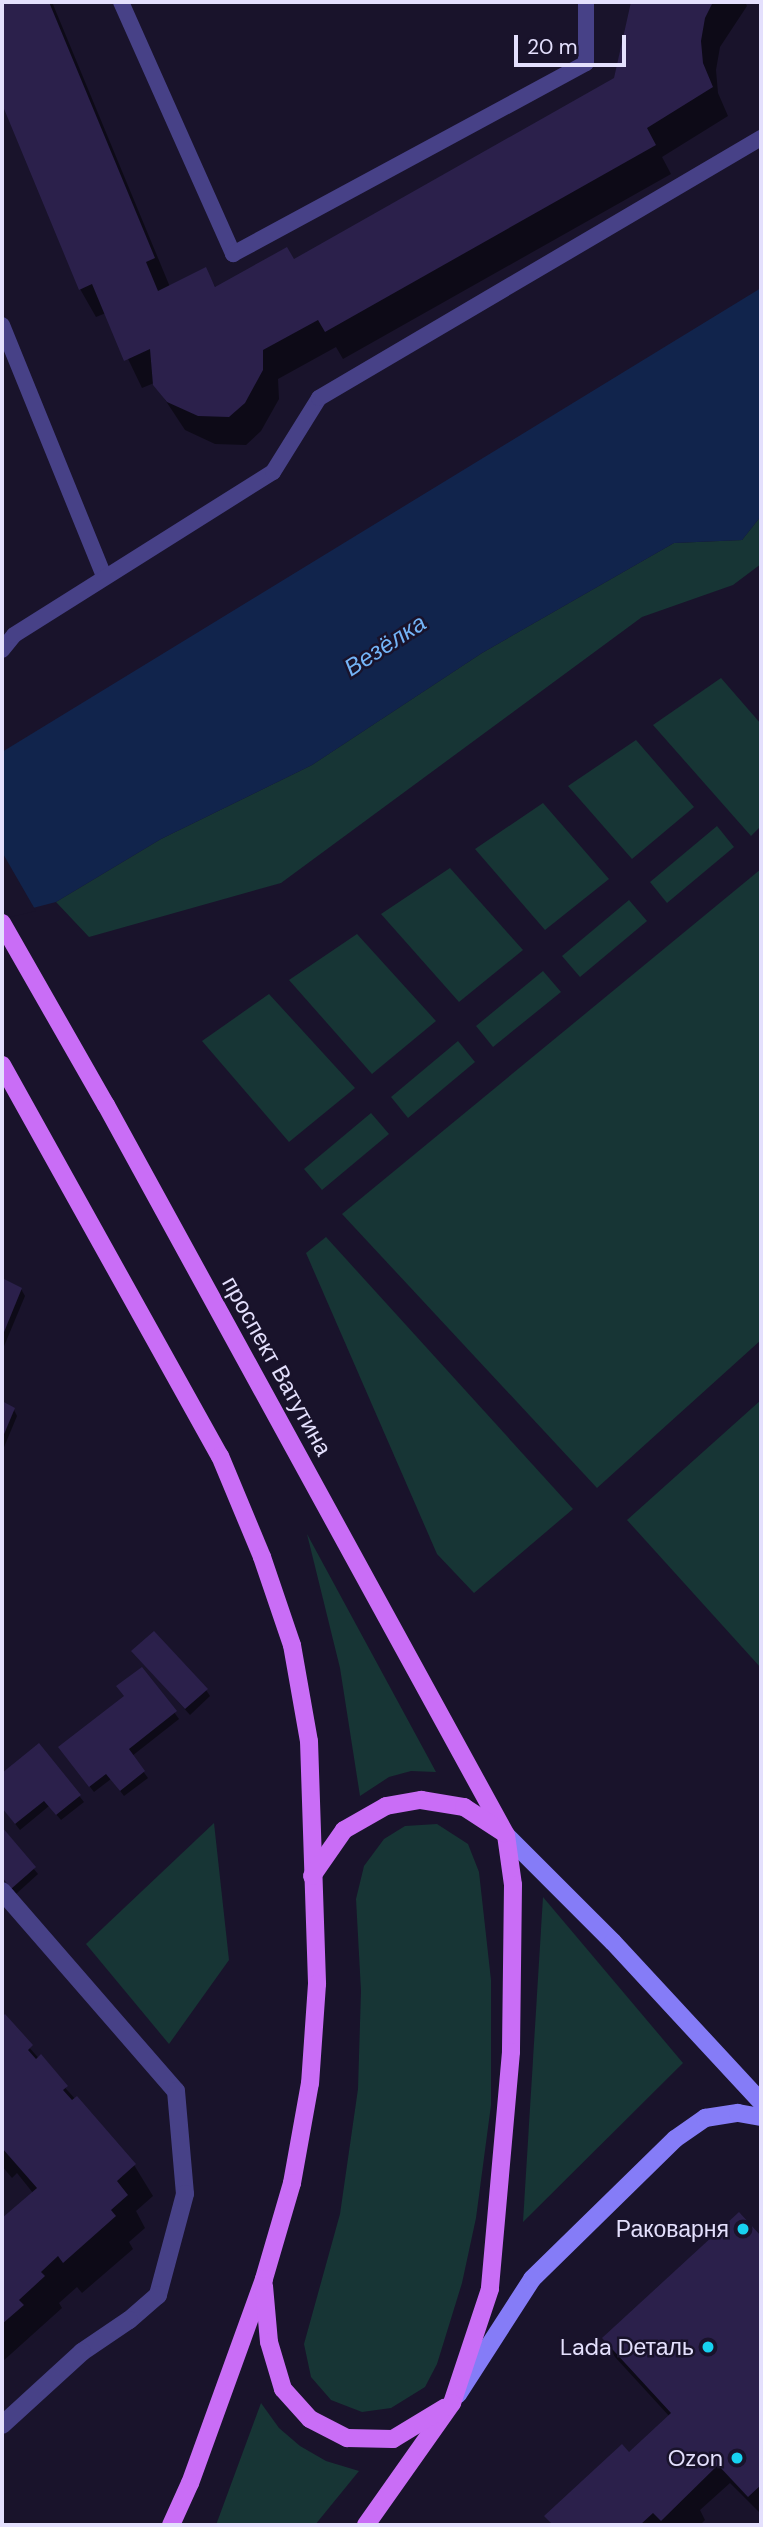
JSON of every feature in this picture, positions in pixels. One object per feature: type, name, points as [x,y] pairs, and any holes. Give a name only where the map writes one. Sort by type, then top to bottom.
[{"type":"main road","name":"проспект Ватутина","points":[[2,923],[106,1105],[506,1835]]},
{"type":"main road","points":[[2,1065],[220,1456],[262,1557],[292,1645],[309,1741],[317,1984],[310,2083],[292,2183],[264,2279],[190,2483],[172,2525]]},
{"type":"main road","points":[[312,1876],[344,1830],[386,1806],[421,1800],[464,1807],[506,1835],[513,1885],[511,2052],[490,2289],[452,2403],[366,2525]]},
{"type":"main road","points":[[264,2279],[269,2342],[283,2389],[310,2419],[346,2438],[393,2439],[452,2403]]},
{"type":"street","points":[[506,1835],[613,1942],[761,2102]]},
{"type":"street","points":[[2,1891],[176,2091],[185,2194],[158,2295],[130,2320],[82,2352],[2,2425]]},
{"type":"street","points":[[452,2403],[532,2280],[675,2138],[705,2118],[738,2113],[761,2117]]},
{"type":"lane","points":[[121,2],[233,254],[586,62],[586,2]]},
{"type":"lane","points":[[2,650],[14,635],[273,472],[319,398],[761,138]]},
{"type":"lane","points":[[2,325],[104,576]]},
{"type":"green space","points":[[761,516],[761,564],[733,585],[642,617],[281,883],[89,937],[56,902],[161,839],[312,765],[482,653],[674,543],[742,540]]},
{"type":"green space","points":[[721,678],[761,724],[761,826],[751,836],[653,725]]},
{"type":"green space","points":[[636,740],[694,807],[632,859],[568,786]]},
{"type":"green space","points":[[543,803],[609,879],[545,930],[475,849]]},
{"type":"green space","points":[[717,826],[734,847],[667,903],[650,882]]},
{"type":"green space","points":[[450,868],[523,950],[459,1002],[381,914]]},
{"type":"green space","points":[[761,869],[761,1340],[597,1488],[342,1214]]},
{"type":"green space","points":[[629,900],[647,921],[580,977],[562,956]]},
{"type":"green space","points":[[357,934],[436,1021],[372,1074],[289,980]]},
{"type":"green space","points":[[543,971],[561,992],[493,1047],[476,1026]]},
{"type":"green space","points":[[269,994],[355,1088],[289,1142],[202,1041]]},
{"type":"green space","points":[[458,1041],[475,1062],[408,1118],[391,1097]]},
{"type":"green space","points":[[371,1113],[389,1134],[322,1190],[304,1169]]},
{"type":"green space","points":[[326,1237],[573,1509],[474,1593],[437,1554],[306,1253]]},
{"type":"green space","points":[[761,1400],[761,1668],[627,1520]]},
{"type":"green space","points":[[307,1534],[436,1772],[411,1771],[389,1777],[360,1796],[340,1668]]},
{"type":"green space","points":[[214,1823],[229,1960],[169,2044],[86,1944]]},
{"type":"green space","points":[[437,1824],[468,1844],[479,1872],[491,1980],[491,2105],[476,2218],[462,2283],[437,2364],[425,2387],[391,2408],[362,2412],[331,2400],[311,2377],[304,2344],[340,2214],[358,2089],[361,1991],[356,1899],[364,1866],[384,1839],[405,1826]]},
{"type":"green space","points":[[543,1897],[683,2063],[523,2222]]},
{"type":"green space","points":[[261,2403],[279,2428],[300,2446],[326,2461],[359,2471],[315,2525],[216,2525]]},
{"type":"water","name":"Везёлка","points":[[761,288],[761,516],[742,540],[674,543],[482,653],[312,765],[161,839],[56,902],[2,916],[2,752]]},
{"type":"pier","points":[[2,852],[36,911],[2,919]]},
{"type":"building","points":[[2,2],[49,2],[155,258],[146,262],[158,291],[206,267],[215,287],[287,247],[294,259],[614,78],[631,2],[713,2],[705,18],[701,41],[703,63],[713,87],[647,128],[656,145],[325,332],[318,320],[263,350],[263,370],[245,403],[229,417],[198,416],[167,402],[153,385],[150,349],[124,361],[92,284],[79,290],[2,104]]},
{"type":"building","points":[[2,1278],[22,1288],[2,1337]]},
{"type":"building","points":[[2,1401],[15,1408],[2,1439]]},
{"type":"building","points":[[154,1631],[208,1689],[185,1709],[131,1651]]},
{"type":"building","points":[[142,1667],[177,1711],[129,1749],[145,1771],[120,1791],[106,1774],[89,1787],[58,1747],[124,1696],[116,1686]]},
{"type":"building","points":[[39,1743],[81,1795],[56,1815],[44,1801],[15,1824],[2,1808],[2,1773]]},
{"type":"building","points":[[2,1827],[36,1867],[11,1889],[2,1877]]},
{"type":"building","points":[[5,2014],[33,2045],[28,2050],[36,2059],[41,2054],[68,2086],[63,2090],[72,2100],[77,2096],[136,2164],[117,2181],[128,2195],[111,2210],[116,2216],[63,2263],[58,2256],[41,2272],[45,2276],[19,2300],[24,2305],[2,2324],[2,2218],[37,2188],[2,2148],[2,2017]]},
{"type":"building","points":[[739,2212],[761,2236],[761,2485],[748,2497],[718,2465],[661,2521],[653,2513],[640,2525],[553,2525],[544,2516],[622,2444],[629,2452],[671,2413],[602,2338]]},
{"type":"place","name":"Раковарня","points":[[743,2229]]},
{"type":"place","name":"Lada Dеталь","points":[[708,2347]]},
{"type":"place","name":"Ozon","points":[[737,2458]]}]
